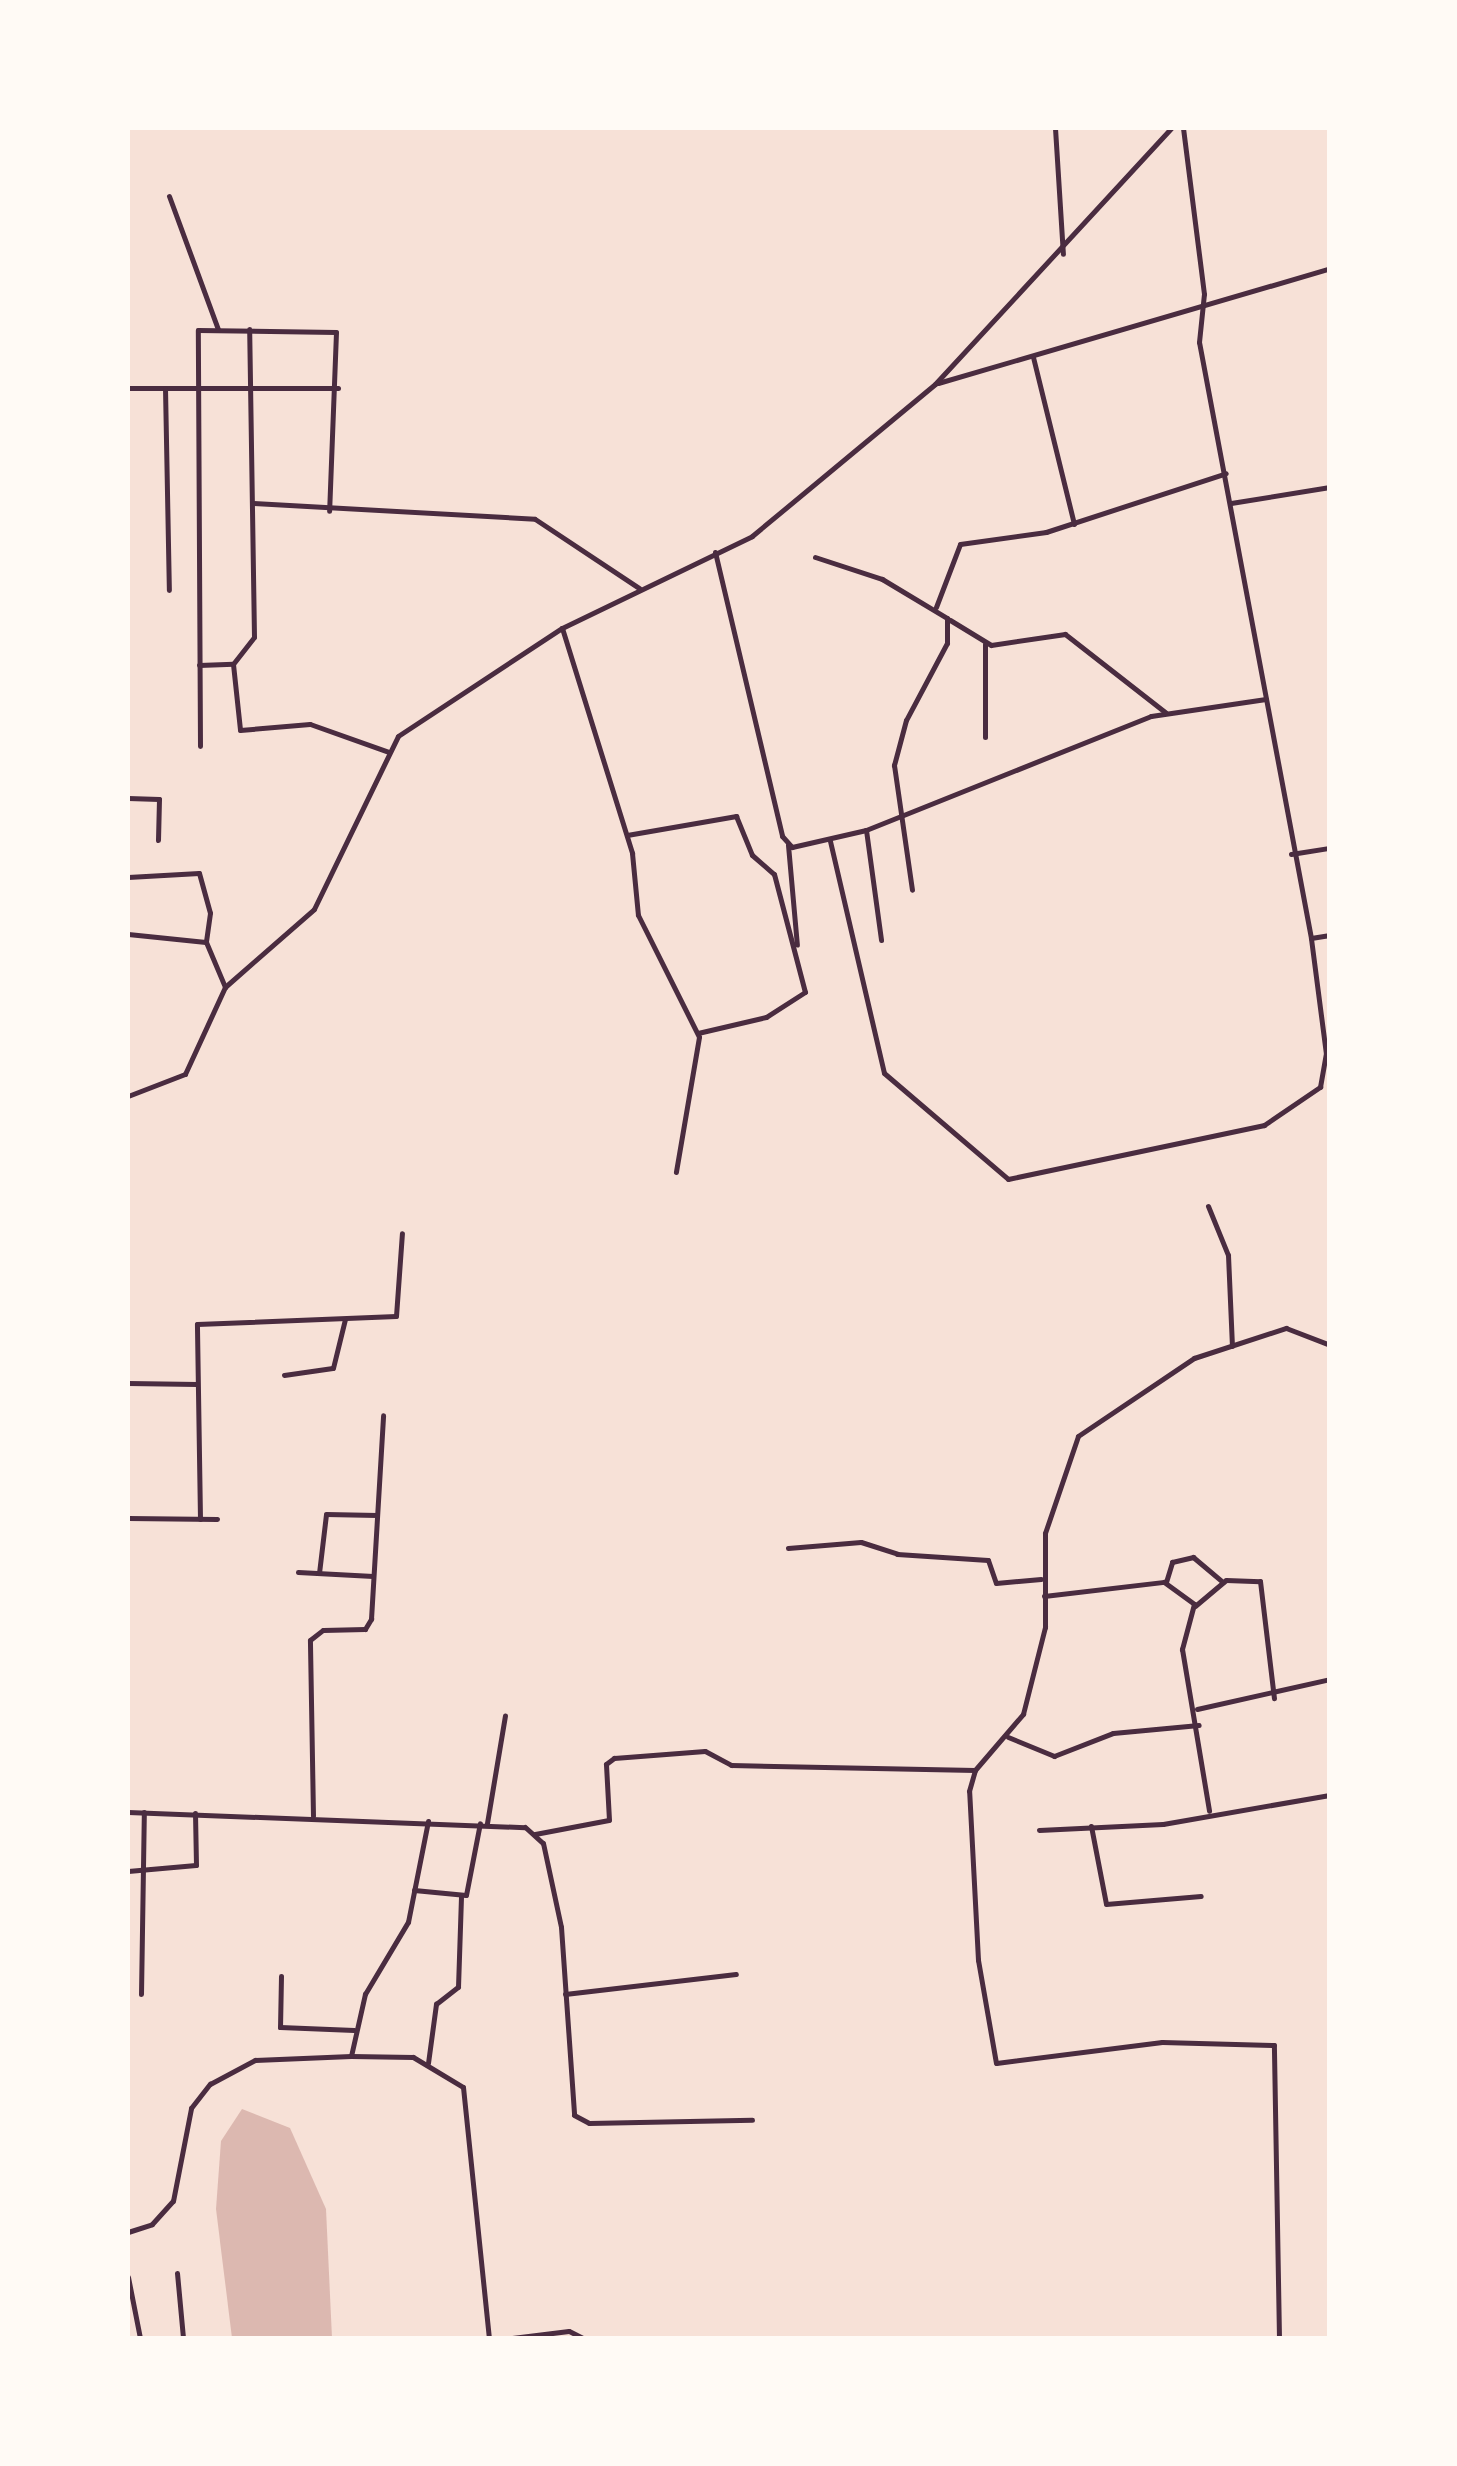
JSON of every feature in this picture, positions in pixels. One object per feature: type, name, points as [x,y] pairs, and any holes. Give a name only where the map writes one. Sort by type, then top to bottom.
[{"type":"street","points":[[1054,128],[1063,255]]},
{"type":"street","points":[[128,1096],[185,1074],[225,987],[323,896],[389,752],[418,719],[562,628],[746,540],[935,384],[1063,255],[1172,128]]},
{"type":"street","points":[[830,840],[884,1072],[1011,1181],[1155,1141],[1254,1128],[1296,1110],[1325,1074],[1310,938],[1291,854],[1226,473],[1199,342],[1203,306],[1184,128]]},
{"type":"street","points":[[169,196],[218,329]]},
{"type":"street","points":[[935,384],[1330,268]]},
{"type":"street","points":[[200,746],[194,333],[218,329],[336,332],[338,388],[329,511]]},
{"type":"street","points":[[249,329],[254,638],[233,664],[240,730],[310,724],[389,752]]},
{"type":"street","points":[[1033,356],[1074,524]]},
{"type":"street","points":[[128,388],[338,388]]},
{"type":"street","points":[[165,388],[169,590]]},
{"type":"street","points":[[936,607],[960,544],[1074,524],[1226,473]]},
{"type":"street","points":[[1231,503],[1330,486]]},
{"type":"street","points":[[253,502],[329,511],[535,519],[639,588]]},
{"type":"street","points":[[698,1033],[799,999],[788,845],[715,552]]},
{"type":"street","points":[[815,557],[936,607],[985,644],[1065,634],[1166,713]]},
{"type":"street","points":[[912,890],[896,818],[900,736],[948,642],[947,618]]},
{"type":"street","points":[[562,628],[627,836],[642,929],[698,1033],[676,1172]]},
{"type":"street","points":[[985,644],[985,737]]},
{"type":"street","points":[[199,666],[233,664]]},
{"type":"street","points":[[788,845],[830,840],[866,830],[970,781],[1166,713],[1266,699]]},
{"type":"street","points":[[128,798],[159,799],[158,840]]},
{"type":"street","points":[[627,836],[738,817],[752,856],[774,874],[797,958]]},
{"type":"street","points":[[866,830],[881,940]]},
{"type":"street","points":[[1291,854],[1330,848]]},
{"type":"street","points":[[128,877],[199,873],[206,942],[225,987]]},
{"type":"street","points":[[128,934],[206,942]]},
{"type":"street","points":[[1310,938],[1330,934]]},
{"type":"street","points":[[1320,1002],[1330,1002]]},
{"type":"street","points":[[1208,1206],[1228,1255],[1232,1346]]},
{"type":"street","points":[[200,1519],[197,1384],[202,1320],[345,1318],[400,1312],[402,1233]]},
{"type":"street","points":[[284,1375],[334,1368],[345,1318]]},
{"type":"street","points":[[1279,2338],[1276,2049],[1162,2042],[996,2063],[972,1894],[975,1770],[1008,1737],[1024,1714],[1044,1634],[1044,1532],[1078,1436],[1168,1372],[1232,1346],[1286,1328],[1330,1345]]},
{"type":"street","points":[[128,1383],[197,1384]]},
{"type":"street","points":[[313,1816],[310,1640],[323,1630],[368,1626],[384,1415]]},
{"type":"street","points":[[319,1573],[326,1514],[377,1515]]},
{"type":"street","points":[[128,1518],[217,1519]]},
{"type":"street","points":[[788,1548],[861,1542],[988,1560],[996,1583],[1041,1579]]},
{"type":"street","points":[[1166,1582],[1172,1562],[1193,1557],[1223,1582],[1262,1584],[1274,1698]]},
{"type":"street","points":[[298,1572],[373,1576]]},
{"type":"street","points":[[1042,1596],[1166,1582],[1195,1606]]},
{"type":"street","points":[[1209,1811],[1199,1726],[1182,1649],[1195,1606],[1223,1582]]},
{"type":"street","points":[[1196,1710],[1274,1698],[1330,1679]]},
{"type":"street","points":[[428,2063],[436,2004],[458,1987],[461,1896],[483,1823],[505,1715]]},
{"type":"street","points":[[1008,1737],[1054,1756],[1113,1733],[1199,1726]]},
{"type":"street","points":[[128,1812],[428,1820],[483,1823],[536,1834],[610,1820],[606,1764],[614,1758],[705,1750],[731,1765],[975,1770]]},
{"type":"street","points":[[1040,1830],[1209,1811],[1250,1813],[1330,1795]]},
{"type":"street","points":[[141,1994],[144,1812]]},
{"type":"street","points":[[128,1871],[196,1866],[195,1813]]},
{"type":"street","points":[[350,2056],[355,2030],[414,1890],[428,1820]]},
{"type":"street","points":[[1090,1826],[1106,1904],[1201,1896]]},
{"type":"street","points":[[536,1834],[548,1858],[565,1994],[570,2103],[580,2120],[752,2120]]},
{"type":"street","points":[[414,1890],[461,1896]]},
{"type":"street","points":[[565,1994],[736,1974]]},
{"type":"street","points":[[282,1976],[280,2028],[355,2030]]},
{"type":"street","points":[[128,2232],[152,2224],[172,2201],[190,2108],[210,2084],[255,2060],[350,2056],[428,2063],[462,2087],[489,2338]]},
{"type":"street","points":[[177,2274],[184,2338]]},
{"type":"street","points":[[128,2276],[140,2338]]},
{"type":"street","points":[[512,2338],[569,2331],[583,2338]]},
{"type":"shaded area","points":[[242,2109],[290,2128],[326,2209],[332,2338],[232,2338],[216,2209],[221,2141]]}]
